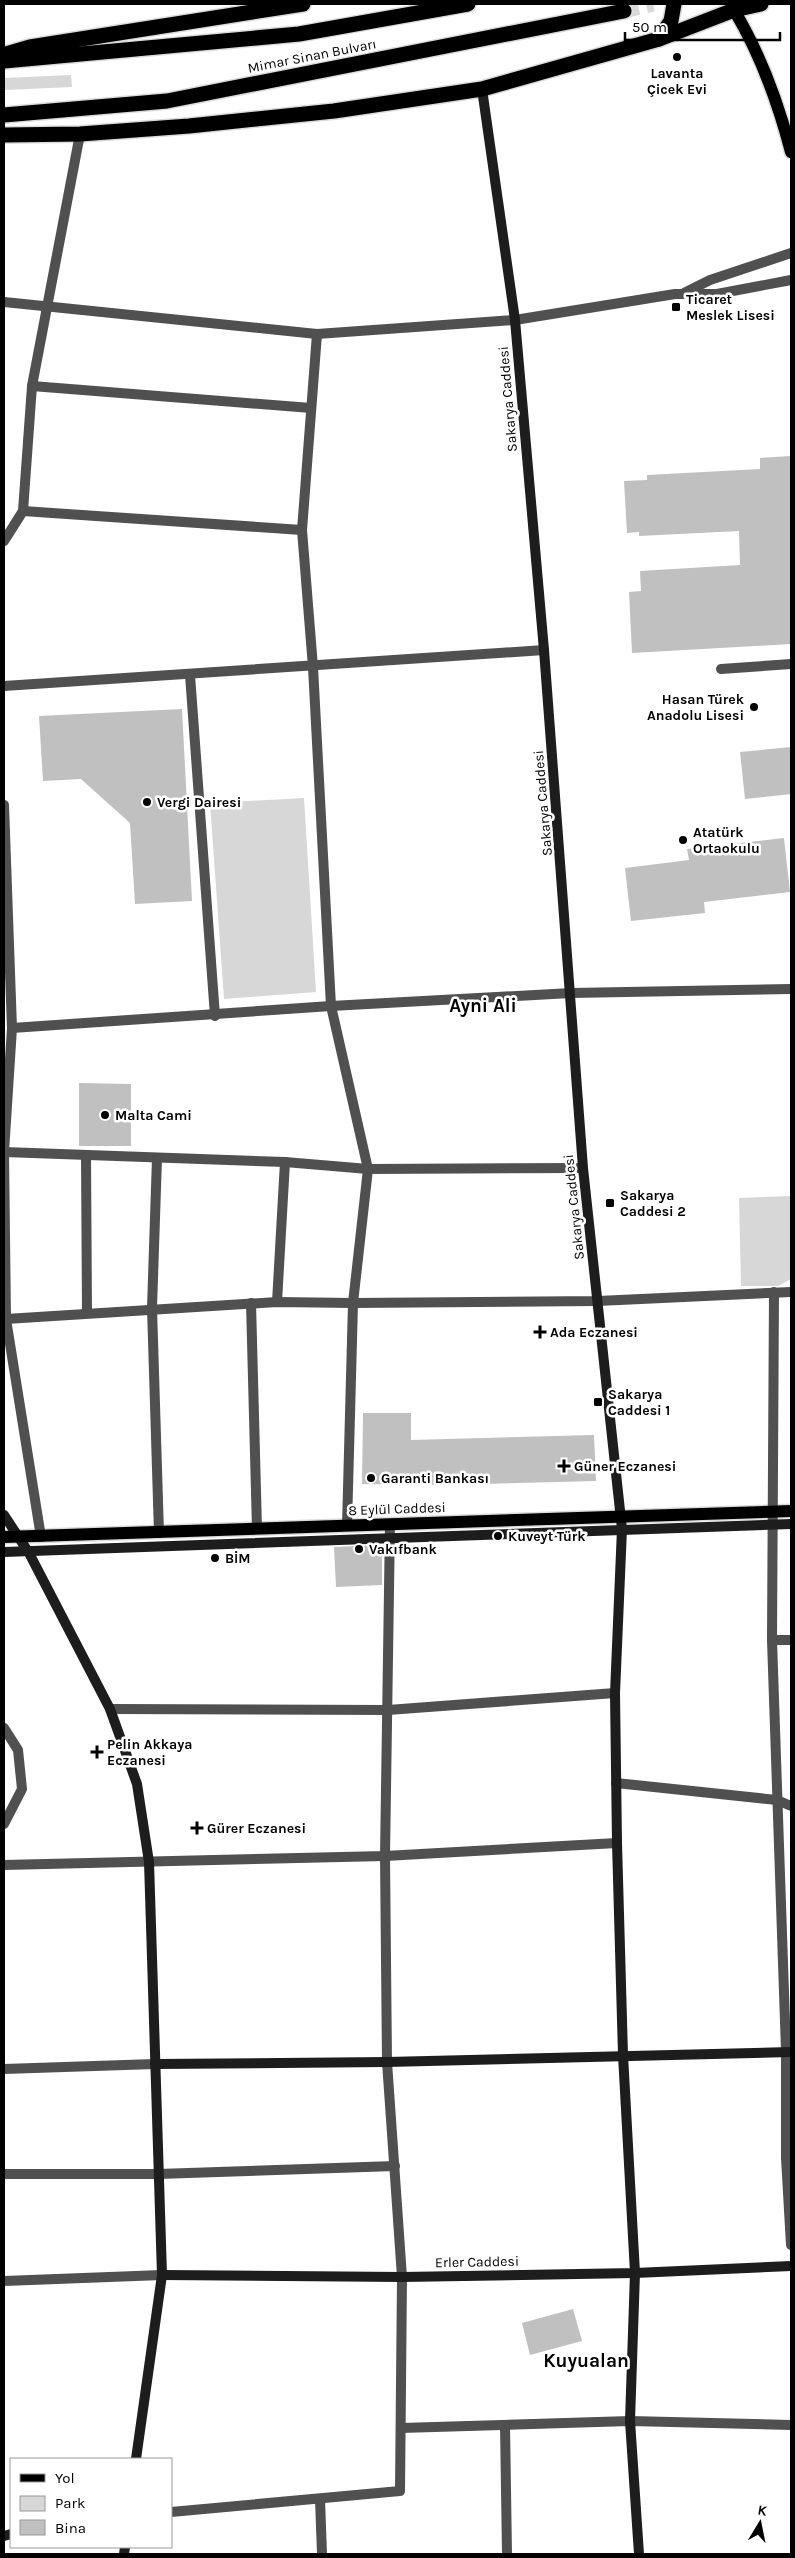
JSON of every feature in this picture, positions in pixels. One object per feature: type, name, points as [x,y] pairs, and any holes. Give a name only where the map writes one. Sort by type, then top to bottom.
[{"type":"highway","points":[[4,55],[30,47],[303,4]]},
{"type":"highway","name":"Mimar Sinan Bulvarı","points":[[4,61],[299,34],[468,4]]},
{"type":"highway","points":[[659,39],[671,21],[674,4]]},
{"type":"highway","points":[[4,135],[80,134],[189,126],[324,112],[482,89],[659,39],[731,7],[761,4]]},
{"type":"highway","name":"Mimar Sinan Bulvarı","points":[[4,115],[167,101],[624,11]]},
{"type":"main road","points":[[731,7],[754,43],[780,108],[791,152]]},
{"type":"main road","name":"8 Eylül Caddesi","points":[[4,1537],[791,1511]]},
{"type":"street","name":"Sakarya Caddesi","points":[[482,89],[515,320],[572,993],[583,1168],[622,1530],[615,1693],[617,1843],[623,2056],[634,2273],[630,2421],[639,2554]]},
{"type":"street","points":[[4,541],[23,511],[32,386],[80,134]]},
{"type":"street","points":[[684,294],[710,280],[791,253]]},
{"type":"street","points":[[4,302],[317,334],[515,320],[684,294],[717,294],[791,280]]},
{"type":"street","points":[[317,334],[302,530],[313,667],[331,1006],[368,1169],[352,1304],[347,1526]]},
{"type":"street","points":[[32,386],[311,408]]},
{"type":"street","points":[[23,511],[302,530]]},
{"type":"street","points":[[4,686],[313,667],[544,650]]},
{"type":"street","points":[[721,669],[791,664]]},
{"type":"street","points":[[190,675],[215,1016]]},
{"type":"street","points":[[4,805],[12,1028],[4,1152],[6,1319],[41,1537]]},
{"type":"street","points":[[12,1028],[215,1016],[331,1006],[572,993],[791,989]]},
{"type":"street","points":[[4,1152],[285,1162],[368,1169],[583,1168]]},
{"type":"street","points":[[86,1155],[87,1313]]},
{"type":"street","points":[[157,1158],[152,1308],[159,1533]]},
{"type":"street","points":[[277,1302],[285,1162]]},
{"type":"street","points":[[774,1292],[772,1640],[777,1800],[789,2052],[786,2158],[791,2245]]},
{"type":"street","points":[[6,1319],[152,1308],[277,1302],[352,1304],[598,1300],[791,1292]]},
{"type":"street","points":[[251,1303],[257,1529]]},
{"type":"street","points":[[4,1515],[29,1553],[110,1709],[137,1784],[149,1862],[162,2275],[136,2458]]},
{"type":"street","points":[[172,2512],[400,2492],[402,2277],[387,2062],[385,1856],[390,1524]]},
{"type":"street","points":[[4,1552],[29,1553],[791,1524]]},
{"type":"street","points":[[772,1640],[791,1640]]},
{"type":"street","points":[[110,1709],[388,1710],[615,1693]]},
{"type":"street","points":[[4,1728],[18,1750],[22,1789],[4,1824]]},
{"type":"street","points":[[616,1782],[777,1800],[791,1806]]},
{"type":"street","points":[[4,1865],[385,1856],[617,1843]]},
{"type":"street","points":[[4,2069],[155,2064],[387,2062],[789,2052]]},
{"type":"street","points":[[4,2174],[158,2174],[394,2166]]},
{"type":"street","name":"Erler Caddesi","points":[[162,2275],[402,2277],[634,2273],[791,2266]]},
{"type":"street","points":[[4,2281],[162,2275]]},
{"type":"street","points":[[401,2428],[630,2421],[791,2425]]},
{"type":"street","points":[[505,2425],[507,2554]]},
{"type":"street","points":[[320,2500],[322,2554]]},
{"type":"green space","points":[[71,75],[72,87],[4,90],[4,78]]},
{"type":"green space","points":[[304,798],[316,992],[224,999],[210,803]]},
{"type":"green space","points":[[791,1196],[791,1279],[778,1286],[741,1286],[739,1198]]},
{"type":"building","points":[[791,456],[791,644],[632,653],[629,592],[641,591],[640,571],[740,565],[739,531],[639,536],[639,532],[627,533],[624,481],[647,480],[647,475],[760,469],[760,458]]},
{"type":"building","name":"Vergi Dairesi","points":[[182,709],[192,901],[135,904],[130,823],[81,779],[43,781],[39,716]]},
{"type":"building","points":[[791,747],[791,794],[745,799],[740,752]]},
{"type":"building","points":[[784,838],[790,892],[704,902],[705,913],[631,921],[625,868],[689,860],[687,849]]},
{"type":"building","name":"Malta Cami","points":[[79,1083],[131,1084],[131,1146],[79,1146]]},
{"type":"building","points":[[363,1413],[411,1413],[411,1440],[594,1435],[596,1481],[447,1485],[362,1484]]},
{"type":"building","points":[[382,1545],[382,1585],[336,1587],[334,1547]]},
{"type":"building","points":[[573,2309],[582,2341],[530,2355],[522,2323]]},
{"type":"tunnel","points":[[624,11],[653,4]]},
{"type":"place","name":"Lavanta Çicek Evi","points":[[677,57]]},
{"type":"place","name":"Ticaret Meslek Lisesi","points":[[676,307]]},
{"type":"place","name":"Hasan Türek Anadolu Lisesi","points":[[754,707]]},
{"type":"place","name":"Vergi Dairesi","points":[[147,802]]},
{"type":"place","name":"Atatürk Ortaokulu","points":[[683,840]]},
{"type":"place","name":"Malta Cami","points":[[105,1115]]},
{"type":"place","name":"Sakarya Caddesi 2","points":[[610,1203]]},
{"type":"place","name":"Ada Eczanesi","points":[[540,1332]]},
{"type":"place","name":"Sakarya Caddesi 1","points":[[598,1402]]},
{"type":"place","name":"Güner Eczanesi","points":[[564,1466]]},
{"type":"place","name":"Garanti Bankası","points":[[371,1478]]},
{"type":"place","name":"Kuveyt Türk","points":[[498,1536]]},
{"type":"place","name":"Vakıfbank","points":[[359,1549]]},
{"type":"place","name":"BİM","points":[[215,1558]]},
{"type":"place","name":"Pelin Akkaya Eczanesi","points":[[97,1752]]},
{"type":"place","name":"Gürer Eczanesi","points":[[197,1828]]},
{"type":"district","name":"Ayni Ali","points":[[483,1006]]},
{"type":"district","name":"Kuyualan","points":[[586,2361]]}]
